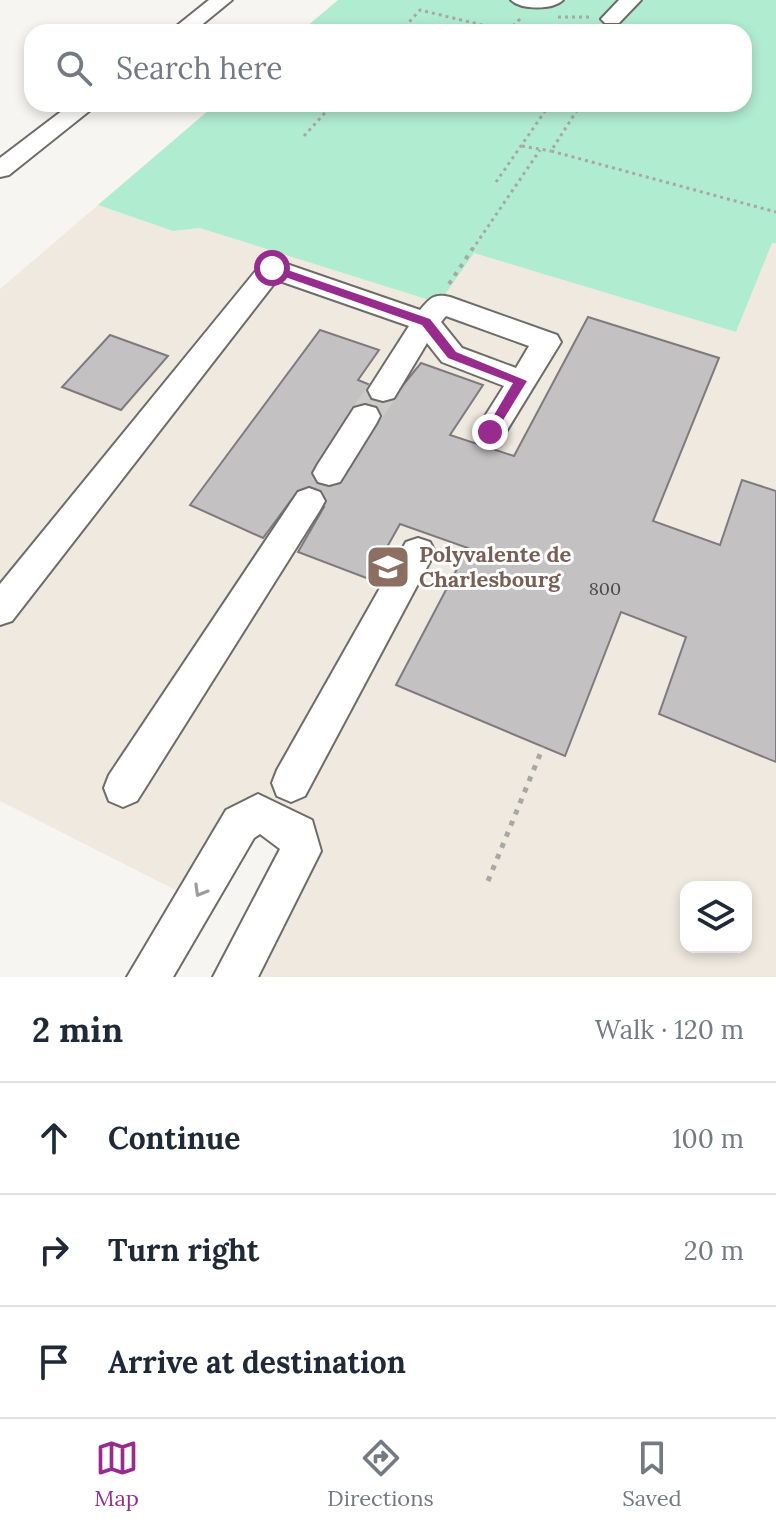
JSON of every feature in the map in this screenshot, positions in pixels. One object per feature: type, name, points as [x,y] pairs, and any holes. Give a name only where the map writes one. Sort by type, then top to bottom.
[{"type":"street","points":[[190,24],[222,0]]},
{"type":"street","points":[[521,0],[553,0]]},
{"type":"street","points":[[612,19],[631,0]]},
{"type":"street","points":[[0,170],[76,112]]},
{"type":"street","points":[[0,610],[272,268],[426,322],[452,355],[521,381]]},
{"type":"street","points":[[383,390],[440,304],[547,342],[490,432]]},
{"type":"street","points":[[123,788],[365,416]]},
{"type":"street","points":[[291,783],[418,552]]},
{"type":"street","points":[[149,977],[240,824],[258,813],[298,834],[301,851],[235,977]]},
{"type":"path","points":[[407,24],[420,10],[478,24]]},
{"type":"path","points":[[304,136],[326,112]]},
{"type":"path","points":[[496,182],[544,112]]},
{"type":"path","points":[[551,151],[576,112]]},
{"type":"path","points":[[521,146],[551,151],[776,212]]},
{"type":"path","points":[[443,292],[540,150]]},
{"type":"path","points":[[488,881],[543,747]]},
{"type":"shaded area","name":"Polyvalente de Charlesbourg","points":[[98,205],[173,231],[200,228],[473,252],[736,332],[772,242],[776,243],[776,977],[235,977],[301,851],[258,814],[195,900],[0,801],[0,289]]},
{"type":"green space","points":[[338,0],[776,0],[776,243],[772,243],[736,332],[474,253],[439,303],[200,228],[173,231],[98,205],[207,112],[752,112],[752,24],[310,24]]},
{"type":"building","points":[[588,317],[719,358],[653,521],[720,545],[742,480],[776,491],[776,762],[659,714],[686,637],[621,612],[565,756],[396,685],[468,548],[400,524],[369,579],[298,552],[324,507],[295,495],[263,538],[190,505],[320,330],[379,350],[358,380],[395,395],[421,363],[483,385],[450,435],[514,456]]},
{"type":"building","points":[[110,335],[168,356],[121,410],[62,387]]},
{"type":"tunnel","points":[[365,416],[383,390]]},
{"type":"place","name":"Polyvalente de Charlesbourg","points":[[388,567]]},
{"type":"route","points":[[272,268],[426,322],[452,355],[521,381],[490,432]]}]
